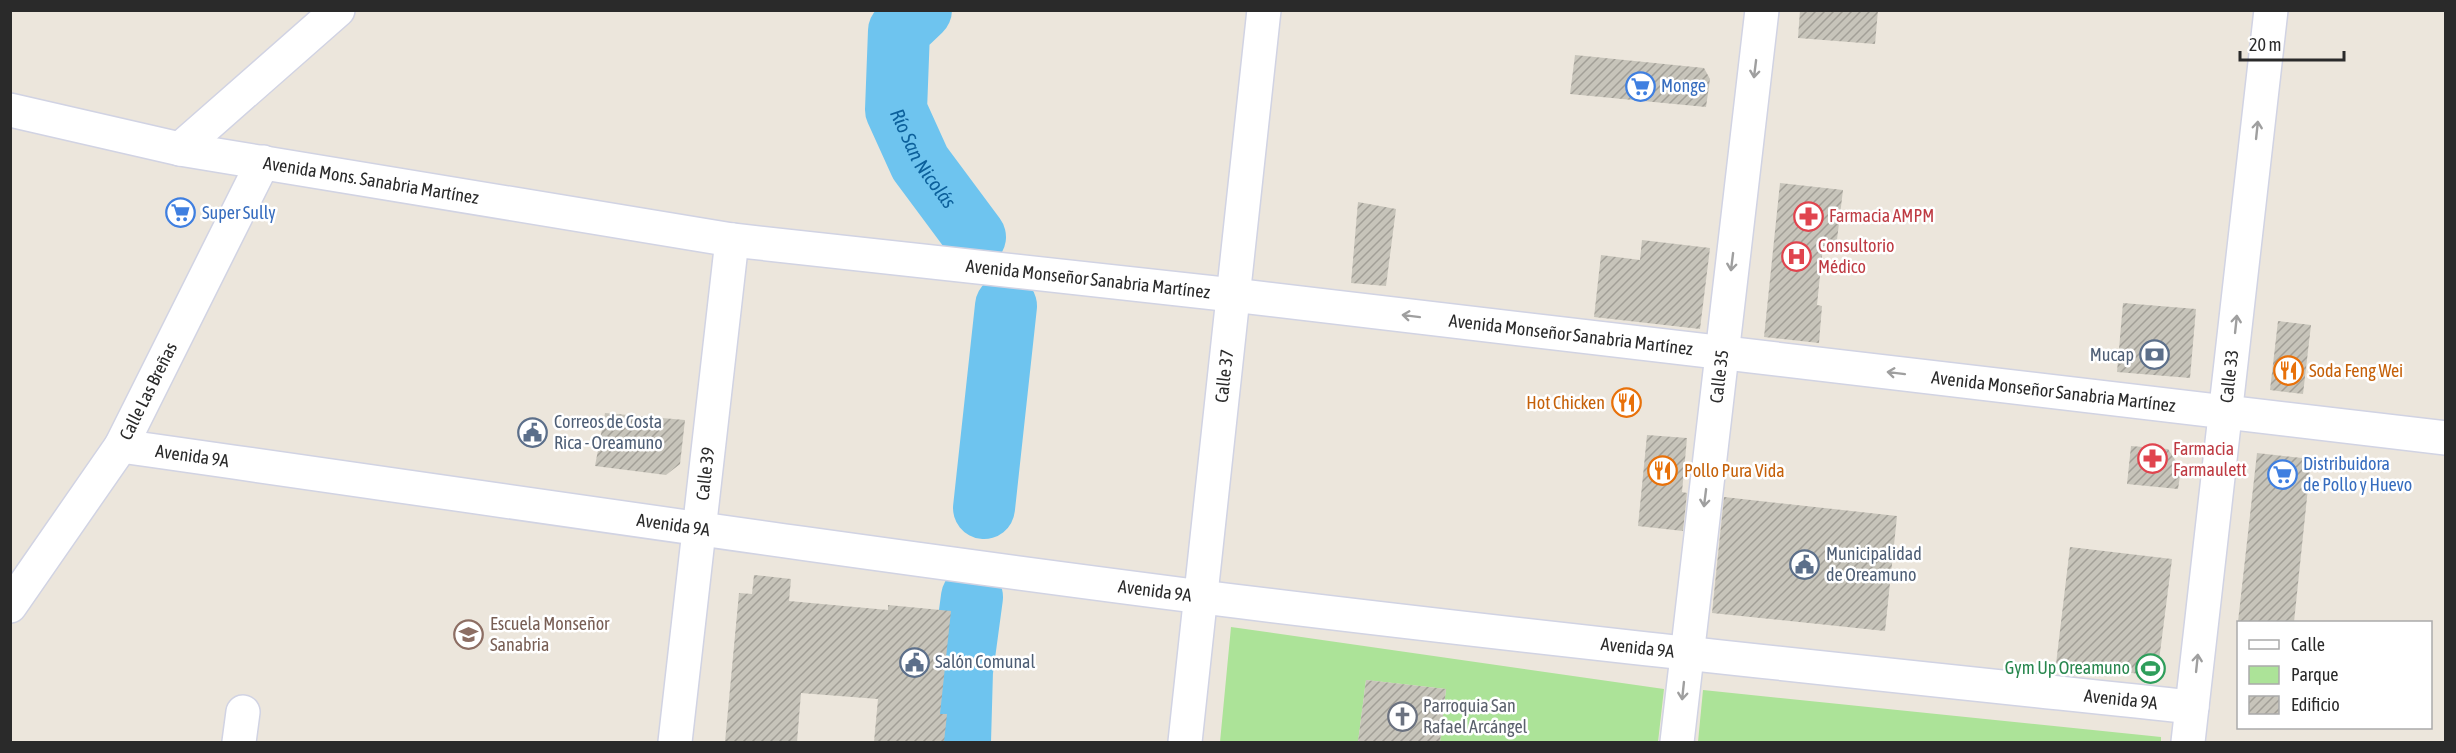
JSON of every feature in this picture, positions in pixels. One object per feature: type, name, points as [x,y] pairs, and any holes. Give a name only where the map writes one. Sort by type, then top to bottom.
[{"type":"street","points":[[180,149],[338,10]]},
{"type":"street","name":"Calle 37","points":[[1185,742],[1264,10]]},
{"type":"street","name":"Calle 35","points":[[1677,742],[1762,10]]},
{"type":"street","name":"Calle 33","points":[[2188,742],[2271,10]]},
{"type":"street","name":"Avenida Mons. Sanabria Martínez","points":[[10,110],[180,149],[732,240]]},
{"type":"street","name":"Calle Las Breñas","points":[[10,606],[121,446],[262,162]]},
{"type":"street","name":"Avenida Monseñor Sanabria Martínez","points":[[732,240],[1233,295],[2445,438]]},
{"type":"street","name":"Calle 39","points":[[675,742],[732,240]]},
{"type":"street","name":"Avenida 9A","points":[[121,446],[1201,597],[1687,653],[2192,707]]},
{"type":"green space","points":[[1231,627],[1664,689],[1658,742],[1440,742],[1446,689],[1366,680],[1358,742],[1220,742]]},
{"type":"green space","points":[[1703,690],[2161,737],[2161,742],[1698,742]]},
{"type":"building","points":[[1800,10],[1878,10],[1875,44],[1798,38]]},
{"type":"building","name":"Monge","points":[[1575,55],[1704,68],[1710,79],[1706,107],[1570,94]]},
{"type":"building","points":[[1780,183],[1843,190],[1836,248],[1823,246],[1817,305],[1822,306],[1819,343],[1764,337]]},
{"type":"building","points":[[1358,202],[1396,209],[1386,286],[1351,283]]},
{"type":"building","points":[[1642,240],[1710,248],[1700,329],[1594,317],[1601,255],[1640,260]]},
{"type":"building","name":"Mucap","points":[[2123,303],[2196,309],[2190,378],[2117,372]]},
{"type":"building","points":[[2278,321],[2311,325],[2303,394],[2270,390]]},
{"type":"building","points":[[605,413],[685,420],[680,464],[666,475],[595,466]]},
{"type":"building","points":[[1647,435],[1687,438],[1682,492],[1687,493],[1683,531],[1638,526]]},
{"type":"building","name":"Farmacia Farmaulett","points":[[2131,446],[2168,449],[2181,469],[2178,489],[2127,484]]},
{"type":"building","points":[[2257,453],[2311,459],[2294,621],[2238,621]]},
{"type":"building","name":"Municipalidad de Oreamuno","points":[[1724,497],[1897,516],[1885,631],[1712,613]]},
{"type":"building","points":[[2070,547],[2172,559],[2157,676],[2056,664]]},
{"type":"building","points":[[754,575],[791,579],[789,601],[888,610],[888,605],[951,611],[940,714],[947,714],[944,742],[874,742],[878,699],[801,693],[797,742],[725,742],[739,593],[752,594]]},
{"type":"building","name":"Parroquia San Rafael Arcángel","points":[[1366,680],[1446,689],[1440,742],[1358,742]]},
{"type":"waterway","name":"Río San Nicolás","points":[[921,10],[899,31],[896,110],[920,163],[975,237]]},
{"type":"waterway","name":"Río San Nicolás","points":[[984,508],[1006,306]]},
{"type":"waterway","name":"Río San Nicolás","points":[[960,742],[962,671],[972,597]]},
{"type":"place","name":"Monge","points":[[1640,86]]},
{"type":"place","name":"Super Sully","points":[[181,213]]},
{"type":"place","name":"Farmacia AMPM","points":[[1808,216]]},
{"type":"place","name":"Consultorio Médico","points":[[1797,256]]},
{"type":"place","name":"Mucap","points":[[2155,355]]},
{"type":"place","name":"Soda Feng Wei","points":[[2288,371]]},
{"type":"place","name":"Hot Chicken","points":[[1626,403]]},
{"type":"place","name":"Correos de Costa Rica - Oreamuno","points":[[533,432]]},
{"type":"place","name":"Farmacia Farmaulett","points":[[2152,459]]},
{"type":"place","name":"Pollo Pura Vida","points":[[1663,471]]},
{"type":"place","name":"Distribuidora de Pollo y Huevo","points":[[2282,474]]},
{"type":"place","name":"Municipalidad de Oreamuno","points":[[1805,564]]},
{"type":"place","name":"Escuela Monseñor Sanabria","points":[[469,634]]},
{"type":"place","name":"Salón Comunal","points":[[914,662]]},
{"type":"place","name":"Gym Up Oreamuno","points":[[2151,668]]},
{"type":"place","name":"Parroquia San Rafael Arcángel","points":[[1402,716]]}]
